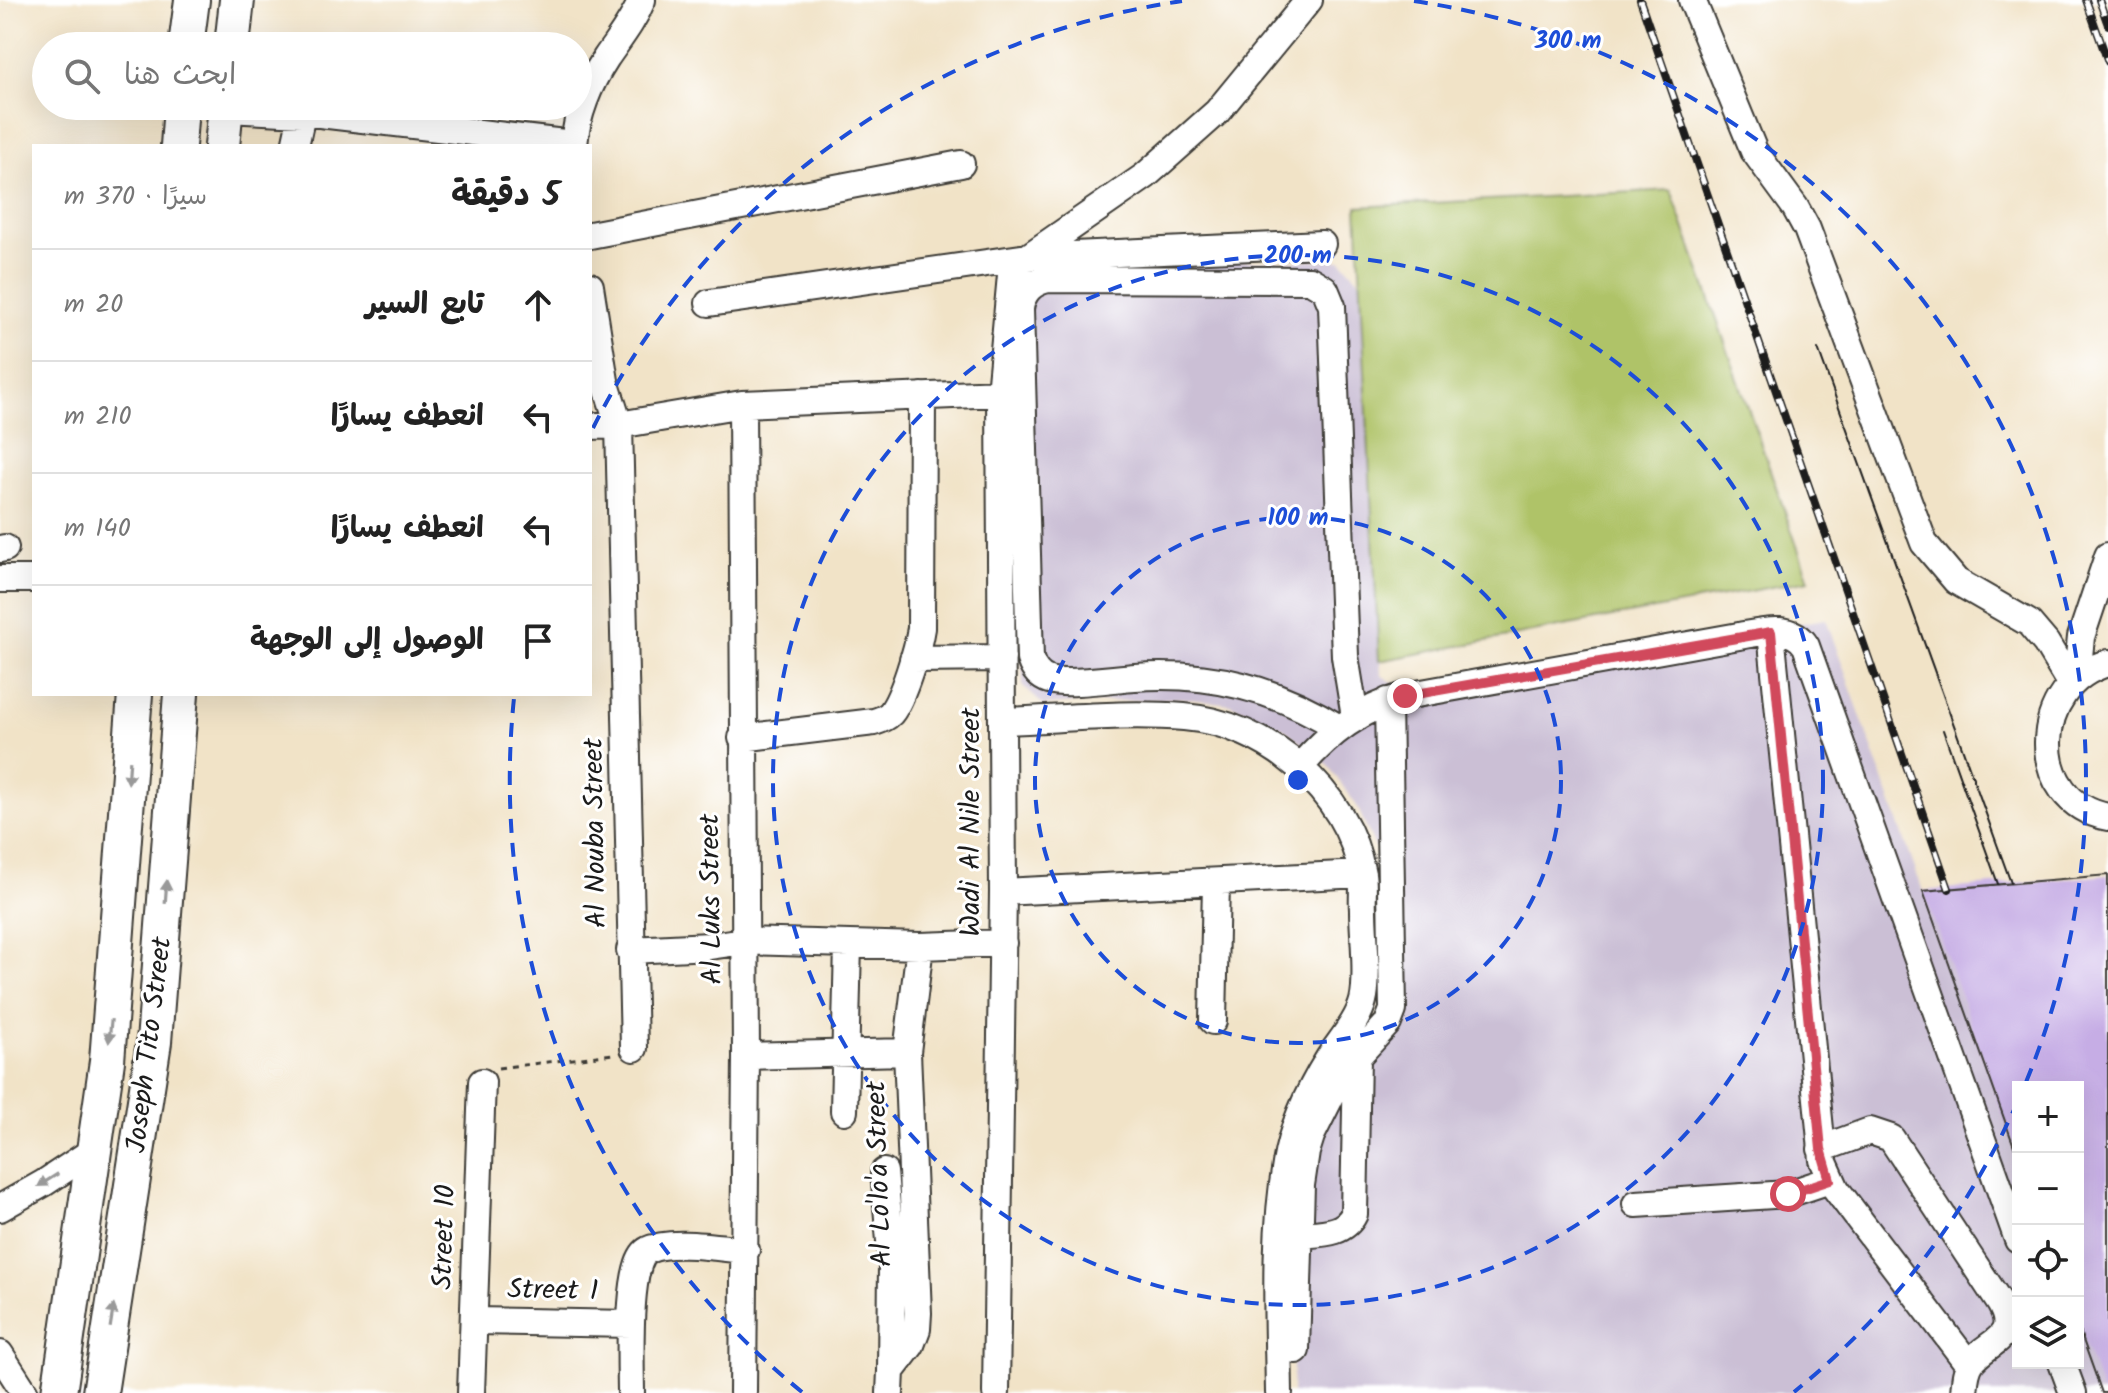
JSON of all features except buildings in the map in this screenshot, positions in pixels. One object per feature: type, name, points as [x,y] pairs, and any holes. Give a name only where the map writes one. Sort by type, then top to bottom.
[{"type":"main road","points":[[188,32],[192,0]]},
{"type":"main road","points":[[234,32],[237,0]]},
{"type":"main road","points":[[178,144],[180,120]]},
{"type":"main road","points":[[222,144],[225,120]]},
{"type":"main road","name":"Joseph Tito Street","points":[[59,1393],[111,1020],[135,696]]},
{"type":"main road","name":"Joseph Tito Street","points":[[100,1393],[154,1042],[181,696]]},
{"type":"street","points":[[592,85],[642,0]]},
{"type":"street","points":[[1028,257],[1145,176],[1217,112],[1309,0]]},
{"type":"street","points":[[1692,0],[1754,151],[1795,207],[1807,229],[1924,543],[1956,581],[2029,623],[2074,680]]},
{"type":"street","points":[[295,144],[301,120]]},
{"type":"street","points":[[355,120],[565,144]]},
{"type":"street","points":[[574,144],[580,120]]},
{"type":"street","points":[[592,235],[961,164]]},
{"type":"street","points":[[709,303],[1028,257],[1322,244]]},
{"type":"street","name":"Wadi Al Nile Street","points":[[996,1393],[1003,943],[1000,393],[1011,275],[1028,257]]},
{"type":"street","points":[[1049,279],[1310,280],[1325,289],[1332,306],[1347,722],[1283,697],[1223,680],[1160,675],[1054,681],[1042,677],[1032,666],[1020,309],[1024,294],[1034,283],[1049,279]]},
{"type":"street","name":"Al Nouba Street","points":[[592,299],[605,381],[619,425],[634,1048]]},
{"type":"street","points":[[592,426],[619,425],[742,404],[1000,393]]},
{"type":"street","points":[[742,738],[881,720],[892,711],[913,659],[921,628],[922,396]]},
{"type":"street","name":"Al Luks Street","points":[[742,404],[746,1056],[743,1393]]},
{"type":"street","points":[[2074,680],[2084,623],[2108,556]]},
{"type":"street","points":[[0,579],[32,579]]},
{"type":"street","points":[[1771,632],[1821,1149],[1830,1180],[1969,1365]]},
{"type":"street","points":[[1300,767],[1347,722],[1388,701],[1771,632],[1797,635],[1806,646],[2013,1225]]},
{"type":"street","points":[[913,659],[1002,658]]},
{"type":"street","points":[[2108,663],[2095,666],[2074,680],[2058,699],[2050,717],[2047,738],[2049,758],[2056,777],[2068,794],[2083,807],[2108,817]]},
{"type":"street","points":[[1296,1393],[1299,1235],[1303,1168],[1311,1136],[1336,1086],[1388,1023],[1394,1002],[1388,701]]},
{"type":"street","points":[[1002,721],[1185,717],[1216,722],[1247,733],[1300,767],[1339,816],[1353,844],[1362,874],[1363,1000],[1303,1104],[1286,1162],[1278,1252],[1279,1393]]},
{"type":"street","points":[[1003,892],[1362,874]]},
{"type":"street","points":[[1213,1021],[1216,883]]},
{"type":"street","points":[[630,950],[744,941],[920,946],[1003,943]]},
{"type":"street","points":[[844,1111],[848,944]]},
{"type":"street","name":"Al Lo'lo'a Street","points":[[890,1382],[917,1329],[907,1052],[920,946]]},
{"type":"street","points":[[746,1056],[907,1052]]},
{"type":"street","points":[[1299,1235],[1336,1231],[1348,1224],[1354,1214],[1357,1057]]},
{"type":"street","name":"Street 10","points":[[471,1393],[482,1082]]},
{"type":"street","points":[[1821,1149],[1863,1132],[1877,1131],[1891,1138],[2003,1309],[2006,1322],[2002,1338],[1969,1365],[1964,1393]]},
{"type":"street","points":[[0,1208],[94,1150]]},
{"type":"street","points":[[884,1172],[892,1249],[890,1382]]},
{"type":"street","points":[[1636,1204],[1788,1194],[1830,1180]]},
{"type":"street","points":[[631,1393],[631,1324],[636,1264],[641,1254],[665,1246],[746,1250]]},
{"type":"street","name":"Street 1","points":[[475,1321],[631,1324]]},
{"type":"street","points":[[0,1354],[25,1393]]},
{"type":"street","points":[[2064,1369],[2073,1393]]},
{"type":"path","points":[[482,1082],[487,1073],[496,1068],[628,1053],[634,1048]]},
{"type":"shaded area","points":[[1341,260],[1361,282],[1381,675],[1398,686],[1437,684],[1826,619],[2012,1141],[2012,1369],[2084,1369],[2084,1343],[2102,1393],[1292,1393],[1300,1173],[1381,1013],[1379,856],[1357,806],[1327,764],[1283,728],[1230,704],[1181,698],[1043,705],[1023,686],[1014,276],[1028,264]]},
{"type":"green space","points":[[1671,190],[1809,580],[1379,661],[1357,207]]},
{"type":"tram line","points":[[1818,349],[2011,883]]},
{"type":"tram line","points":[[1943,730],[1998,884]]},
{"type":"railway","points":[[1640,0],[1949,889]]},
{"type":"railway","points":[[2086,0],[2108,62]]},
{"type":"railway","points":[[2099,0],[2108,25]]},
{"type":"route","points":[[1405,696],[1771,632],[1821,1149],[1830,1180],[1788,1194]]}]
